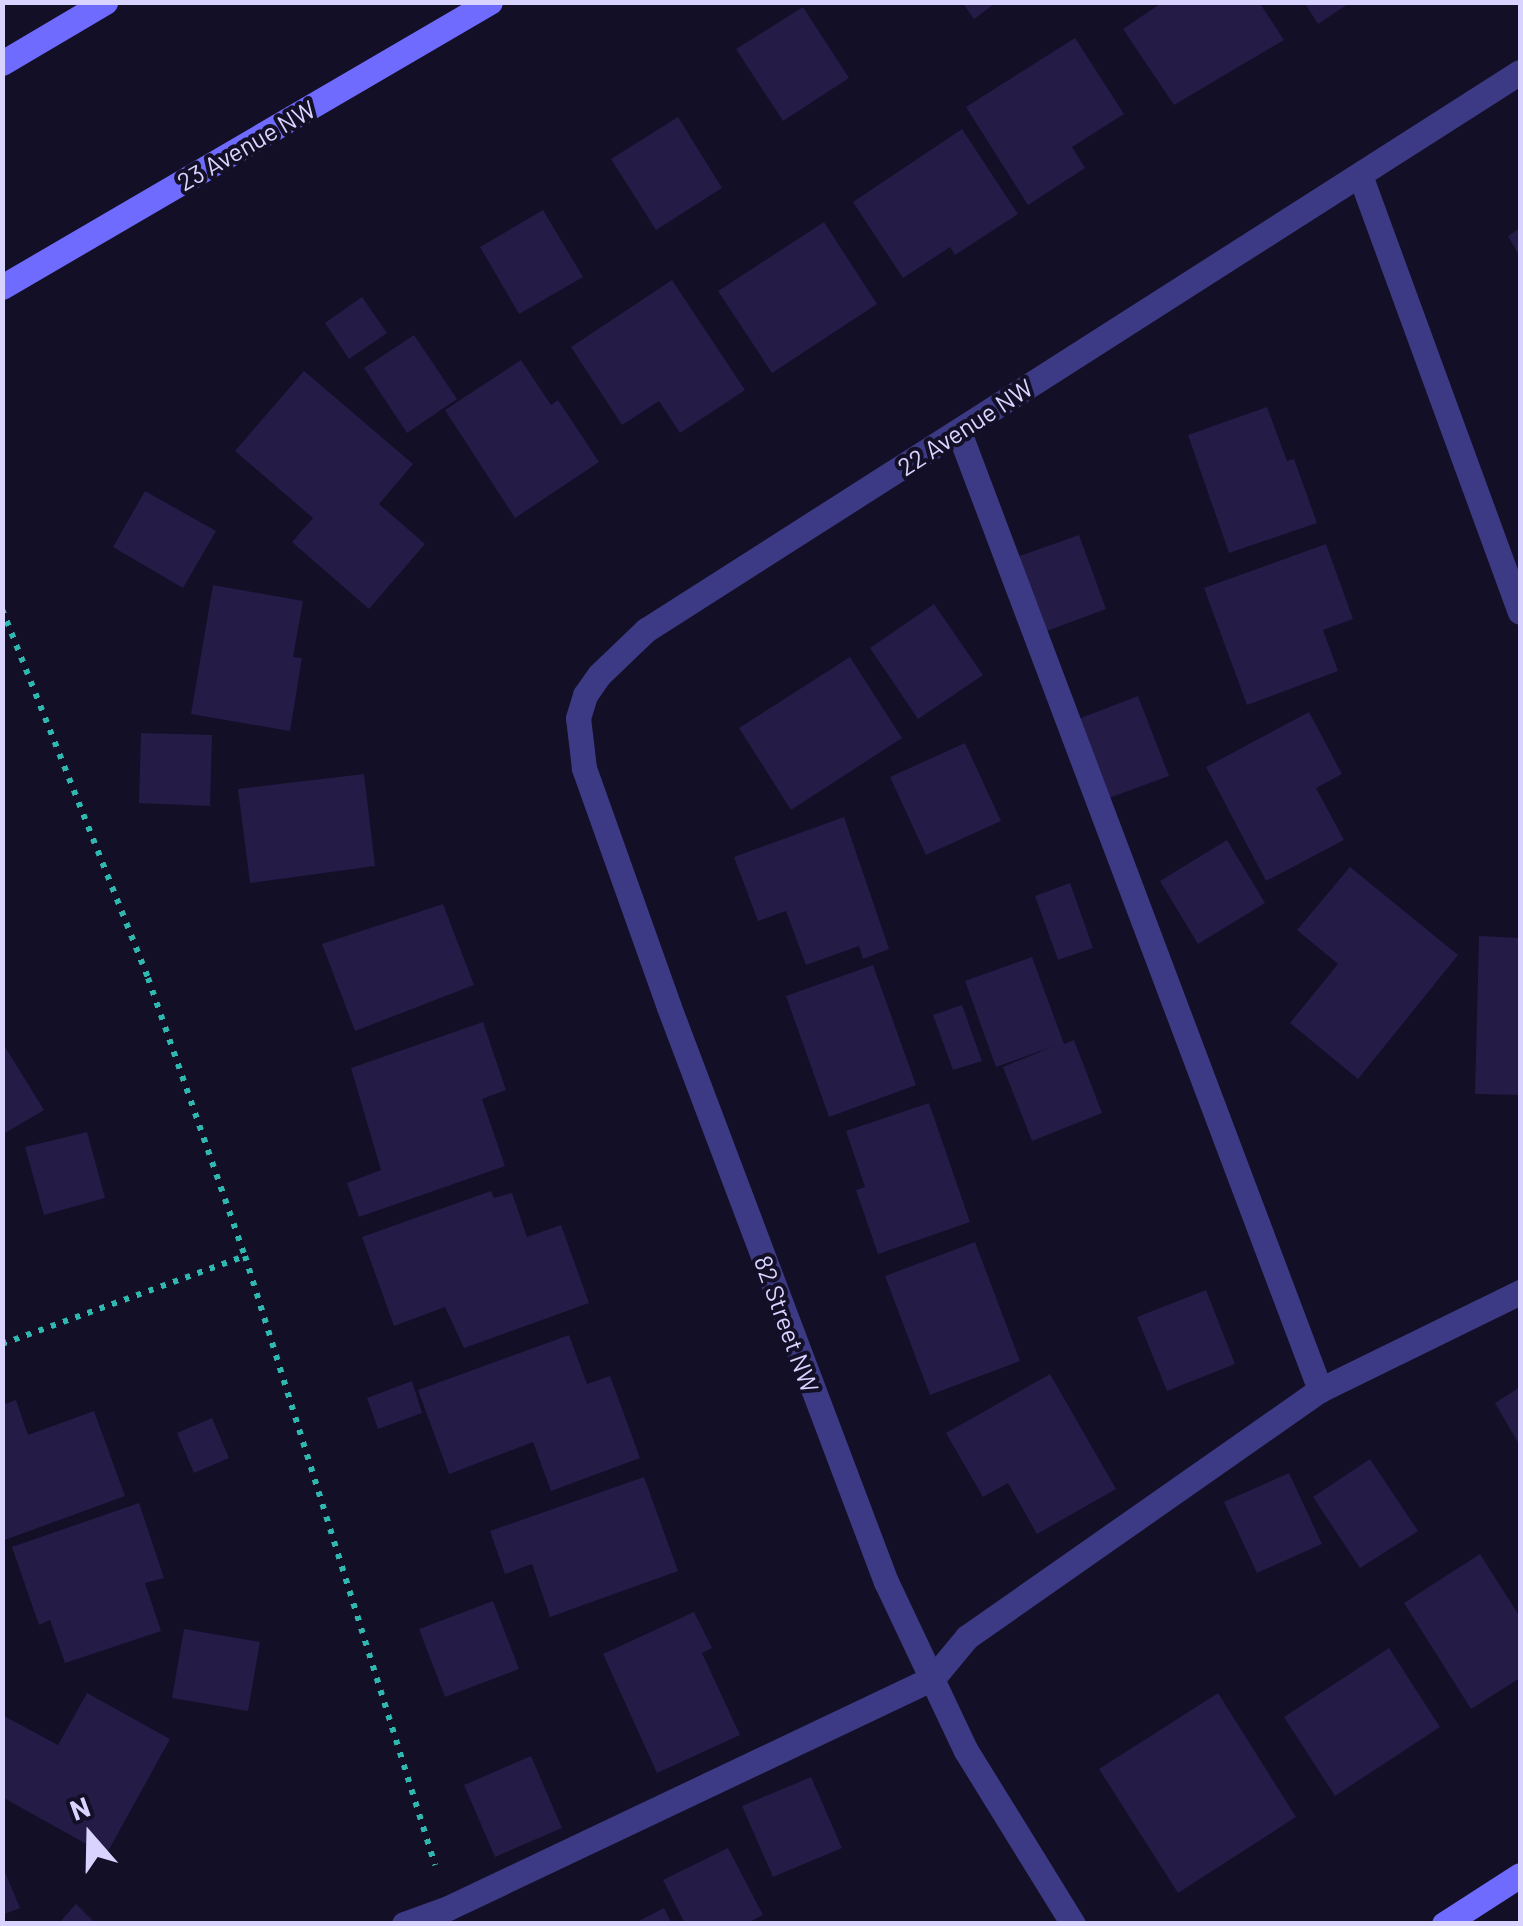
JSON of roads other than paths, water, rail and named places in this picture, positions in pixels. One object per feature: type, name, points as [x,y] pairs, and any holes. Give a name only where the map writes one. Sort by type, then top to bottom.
[{"type":"main road","points":[[2,63],[105,2]]},
{"type":"main road","name":"23 Avenue NW","points":[[2,287],[490,2]]},
{"type":"main road","points":[[1444,1924],[1520,1875]]},
{"type":"street","name":"22 Avenue NW","points":[[585,695],[621,651],[646,630],[1520,72]]},
{"type":"street","points":[[1360,175],[1520,612]]},
{"type":"street","points":[[959,432],[1320,1390]]},
{"type":"street","name":"82 Street NW","points":[[585,695],[578,718],[584,768],[886,1582],[966,1751],[1074,1924]]},
{"type":"street","points":[[404,1924],[448,1908],[933,1678],[967,1636],[1320,1390],[1520,1292]]}]
